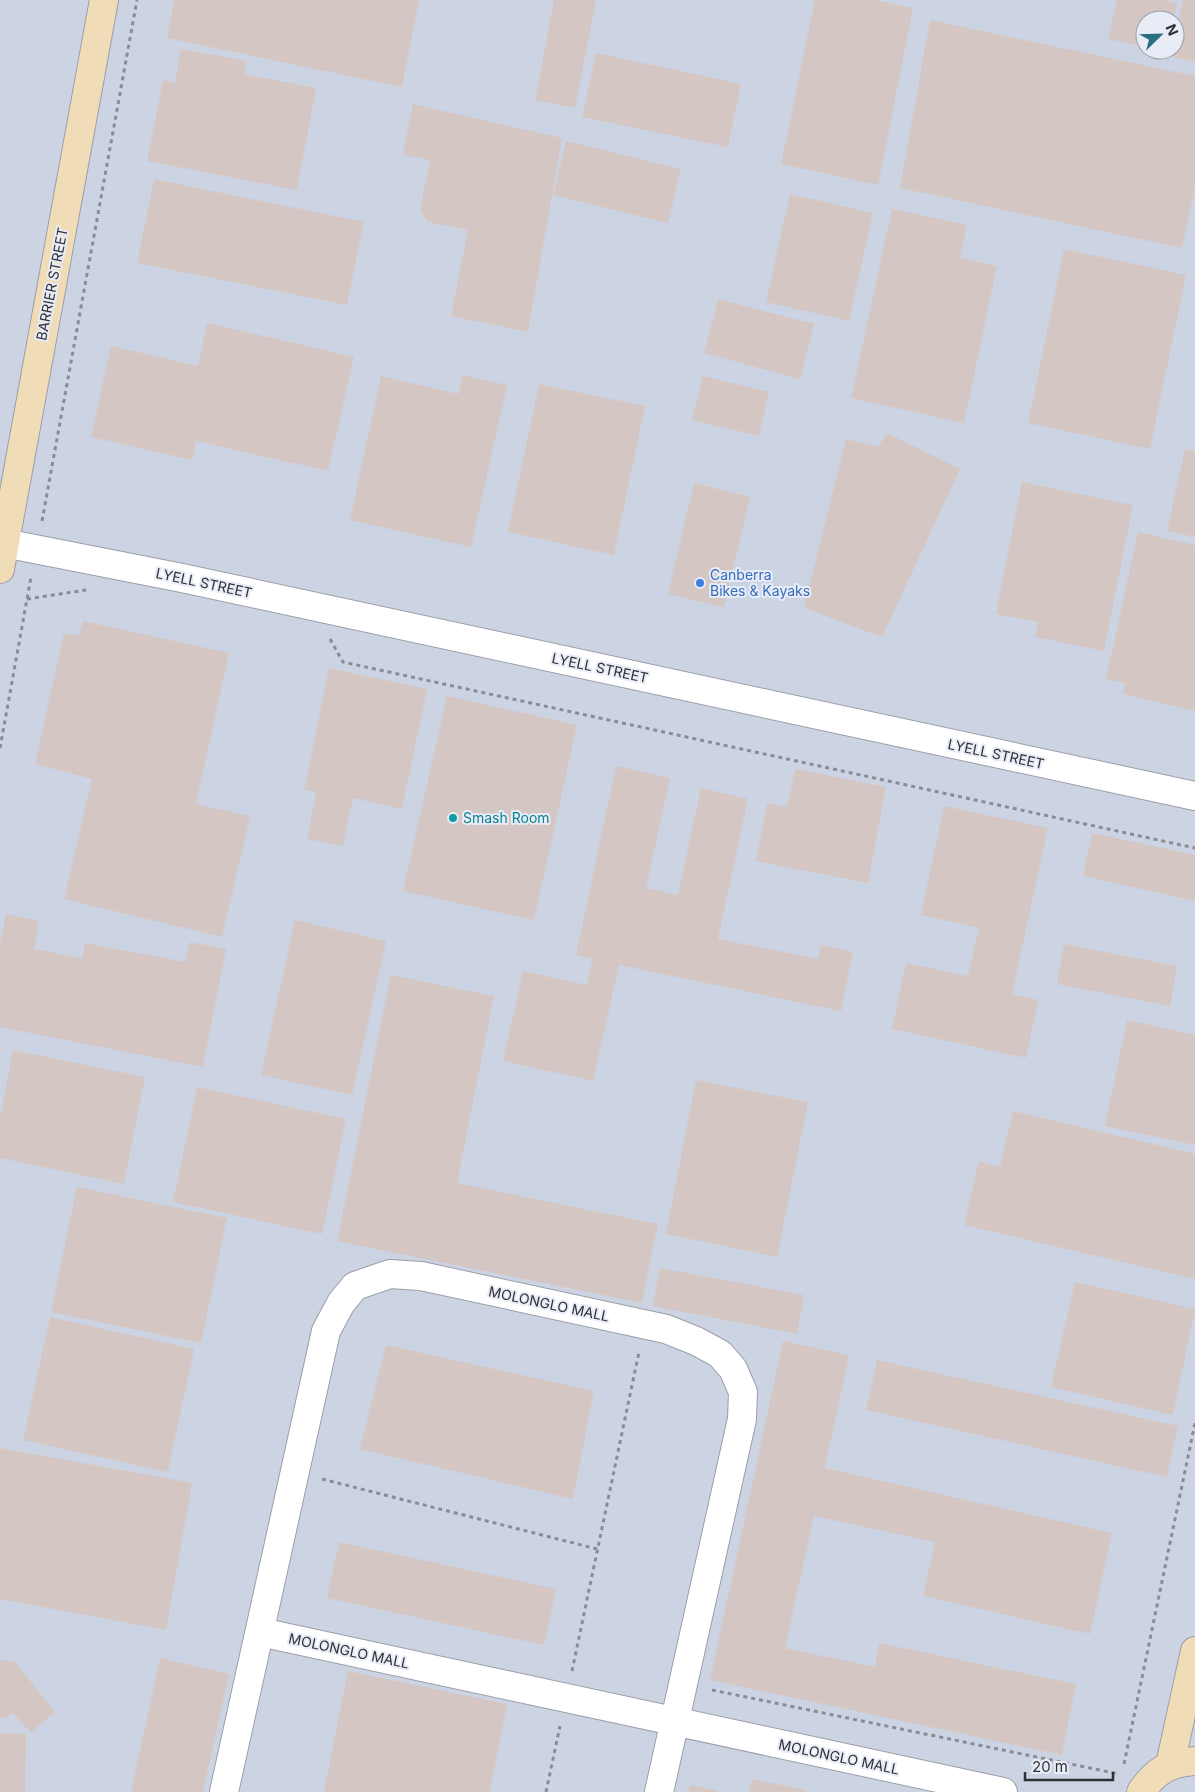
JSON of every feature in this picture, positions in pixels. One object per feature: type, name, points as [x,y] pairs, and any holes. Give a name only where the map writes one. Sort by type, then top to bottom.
[{"type":"street","name":"BARRIER STREET","points":[[2,556],[104,0]]},
{"type":"street","name":"LYELL STREET","points":[[2,556],[36,549],[182,578],[1195,796]]},
{"type":"street","name":"MOLONGLO MALL","points":[[224,1792],[326,1332],[342,1303],[355,1286],[390,1274],[421,1276],[666,1329],[696,1341],[720,1354],[733,1368],[743,1392],[742,1419],[659,1792]]},
{"type":"street","name":"MOLONGLO MALL","points":[[260,1632],[1003,1792]]},
{"type":"street","points":[[1132,1783],[1151,1778],[1183,1763],[1195,1651]]},
{"type":"path","points":[[0,748],[136,0]]},
{"type":"path","points":[[27,599],[91,589]]},
{"type":"path","points":[[328,635],[343,662],[1195,848]]},
{"type":"path","points":[[546,1792],[644,1324]]},
{"type":"path","points":[[1124,1765],[1195,1423]]},
{"type":"path","points":[[295,1472],[597,1549]]},
{"type":"path","points":[[682,1684],[1132,1783]]},
{"type":"shaded area","points":[[0,0],[1195,0],[1195,1792],[0,1792]]},
{"type":"building","points":[[174,0],[419,0],[402,87],[167,38]]},
{"type":"building","points":[[554,0],[596,0],[575,108],[535,100]]},
{"type":"building","points":[[815,0],[876,0],[913,8],[878,185],[781,164]]},
{"type":"building","points":[[1117,0],[1162,0],[1177,3],[1176,10],[1135,10],[1135,45],[1108,39]]},
{"type":"building","points":[[1183,0],[1195,0],[1195,62],[1185,60],[1185,10],[1181,10]]},
{"type":"building","points":[[930,20],[1195,76],[1195,187],[1182,248],[900,188]]},
{"type":"building","points":[[181,49],[246,61],[244,74],[316,88],[297,190],[147,161],[163,80],[175,83]]},
{"type":"building","points":[[596,53],[741,84],[728,147],[582,117]]},
{"type":"building","points":[[413,104],[562,138],[528,332],[451,316],[468,230],[428,222],[420,210],[430,160],[403,155]]},
{"type":"building","points":[[566,141],[681,169],[668,223],[553,195]]},
{"type":"building","points":[[154,179],[364,222],[347,305],[137,263]]},
{"type":"building","points":[[790,194],[873,213],[849,321],[766,302]]},
{"type":"building","points":[[892,209],[967,225],[960,258],[997,266],[964,423],[851,398]]},
{"type":"building","points":[[1064,249],[1186,275],[1150,449],[1028,423]]},
{"type":"building","points":[[718,299],[814,324],[800,379],[704,353]]},
{"type":"building","points":[[207,323],[354,357],[328,471],[196,441],[192,460],[91,437],[111,346],[198,366]]},
{"type":"building","points":[[463,375],[507,385],[471,547],[350,520],[381,376],[458,394]]},
{"type":"building","points":[[703,376],[769,392],[759,436],[692,420]]},
{"type":"building","points":[[539,384],[645,406],[614,555],[508,532]]},
{"type":"building","points":[[887,433],[960,469],[882,637],[804,608],[846,439],[878,447]]},
{"type":"building","points":[[1185,449],[1195,451],[1195,537],[1167,531]]},
{"type":"building","points":[[1022,482],[1133,505],[1104,651],[1035,637],[1038,622],[996,614]]},
{"type":"building","points":[[694,483],[750,497],[724,607],[668,594]]},
{"type":"building","points":[[1138,532],[1195,545],[1195,711],[1123,694],[1125,683],[1106,679]]},
{"type":"building","points":[[83,621],[229,653],[196,804],[250,816],[222,937],[64,899],[92,779],[35,764],[64,633],[79,636]]},
{"type":"building","points":[[329,668],[427,689],[402,809],[353,798],[343,846],[307,839],[316,792],[304,790]]},
{"type":"building","points":[[447,696],[577,725],[534,920],[403,891]]},
{"type":"building","points":[[616,766],[670,778],[646,888],[678,895],[701,788],[748,799],[718,939],[818,959],[821,945],[853,952],[841,1011],[619,965],[593,1081],[503,1061],[523,971],[587,985],[592,959],[576,955]]},
{"type":"building","points":[[795,769],[886,787],[868,883],[756,861],[767,803],[787,807]]},
{"type":"building","points":[[944,806],[1048,828],[1012,994],[1038,1000],[1026,1058],[892,1029],[906,963],[968,976],[979,928],[921,915]]},
{"type":"building","points":[[1092,833],[1195,855],[1195,901],[1083,876]]},
{"type":"building","points":[[6,914],[39,921],[34,949],[82,958],[85,943],[185,962],[190,942],[226,949],[203,1067],[0,1027],[0,945]]},
{"type":"building","points":[[295,920],[386,941],[352,1095],[261,1075]]},
{"type":"building","points":[[1064,944],[1177,966],[1170,1006],[1057,984]]},
{"type":"building","points":[[391,975],[494,996],[457,1183],[658,1224],[642,1303],[337,1241]]},
{"type":"building","points":[[1127,1020],[1195,1035],[1195,1145],[1105,1126]]},
{"type":"building","points":[[13,1050],[145,1077],[124,1184],[0,1158],[0,1118]]},
{"type":"building","points":[[696,1080],[808,1102],[777,1257],[666,1234]]},
{"type":"building","points":[[197,1087],[346,1119],[322,1234],[173,1202]]},
{"type":"building","points":[[1013,1111],[1195,1154],[1195,1279],[964,1225],[979,1161],[1000,1167]]},
{"type":"building","points":[[77,1187],[227,1218],[201,1343],[51,1312]]},
{"type":"building","points":[[660,1268],[804,1295],[797,1334],[653,1306]]},
{"type":"building","points":[[1075,1282],[1195,1309],[1173,1415],[1051,1387]]},
{"type":"building","points":[[50,1317],[194,1349],[168,1472],[23,1440]]},
{"type":"building","points":[[783,1341],[849,1355],[825,1468],[1112,1533],[1090,1634],[923,1596],[935,1542],[814,1516],[785,1648],[875,1667],[879,1643],[1076,1684],[1062,1755],[710,1680]]},
{"type":"building","points":[[386,1345],[594,1391],[573,1499],[360,1449]]},
{"type":"building","points":[[877,1360],[1178,1426],[1167,1477],[866,1410]]},
{"type":"building","points":[[0,1448],[192,1483],[166,1630],[0,1599]]},
{"type":"building","points":[[339,1542],[556,1589],[544,1645],[327,1598]]},
{"type":"building","points":[[160,1658],[229,1674],[203,1792],[131,1792]]},
{"type":"building","points":[[0,1660],[15,1662],[55,1712],[31,1733],[13,1713],[7,1718],[0,1717]]},
{"type":"building","points":[[348,1671],[507,1704],[490,1792],[324,1792]]},
{"type":"building","points":[[0,1733],[26,1734],[25,1792],[0,1792]]},
{"type":"building","points":[[752,1779],[806,1790],[805,1792],[749,1792]]},
{"type":"building","points":[[690,1785],[718,1791],[718,1792],[689,1792]]},
{"type":"place","name":"Canberra Bikes & Kayaks","points":[[700,583]]},
{"type":"place","name":"Smash Room","points":[[453,818]]}]
